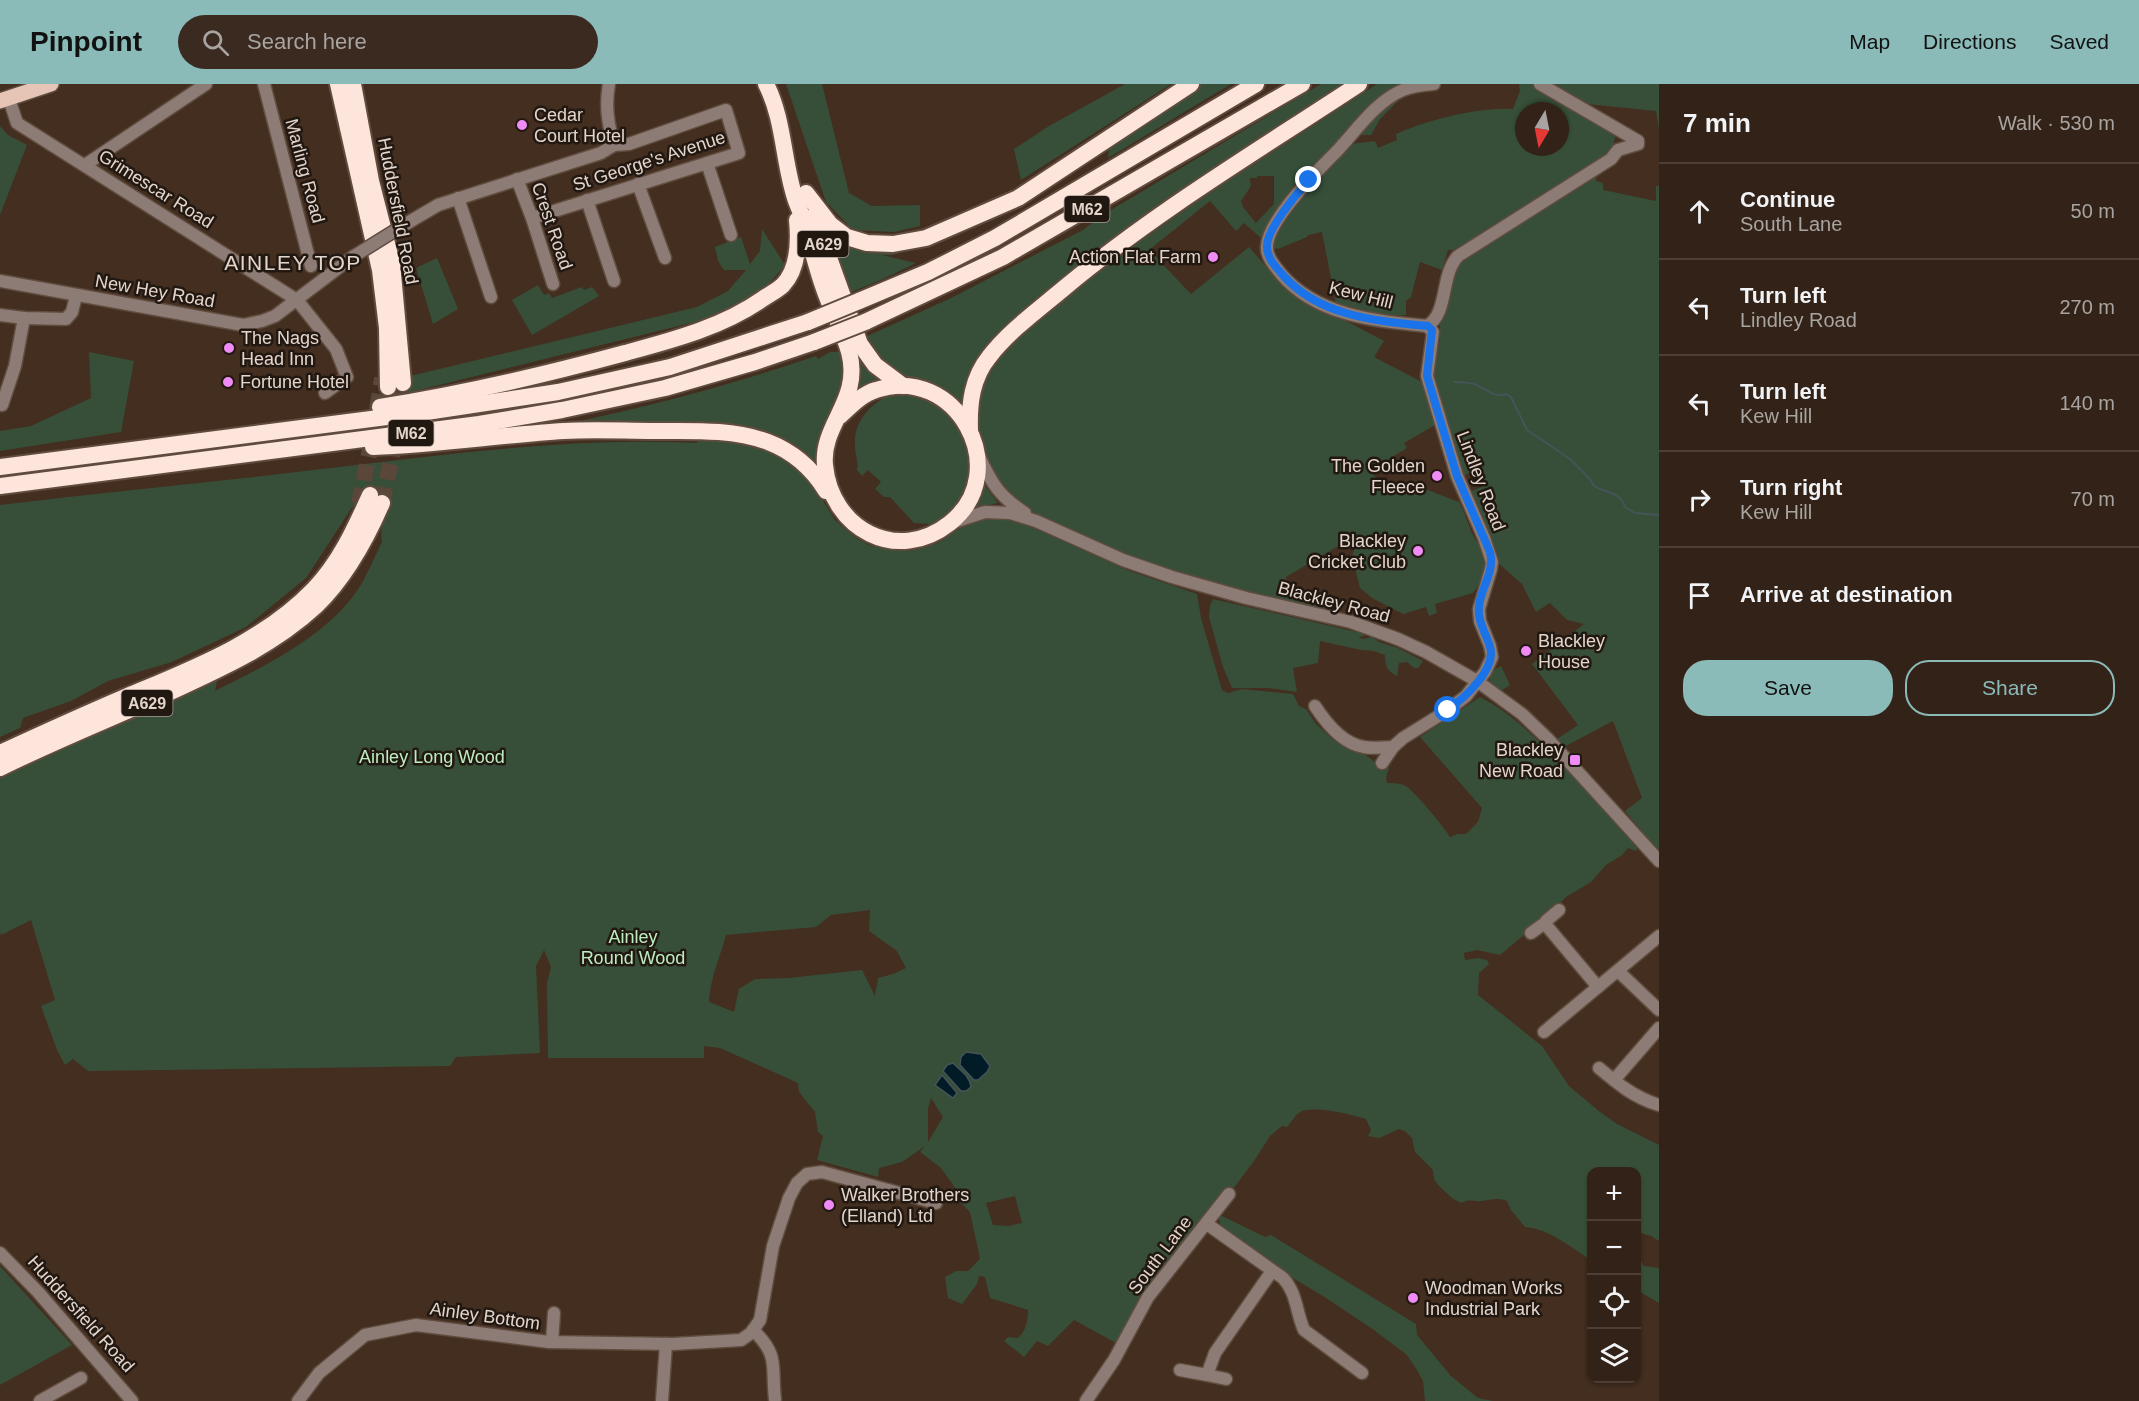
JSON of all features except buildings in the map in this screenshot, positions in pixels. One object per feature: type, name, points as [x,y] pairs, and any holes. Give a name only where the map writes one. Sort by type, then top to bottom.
[{"type":"highway","name":"Huddersfield Road","points":[[338,84],[380,270],[391,383],[392,263],[371,181],[353,84]]},
{"type":"highway","name":"A629","points":[[766,84],[800,194],[860,344],[875,365],[903,386]]},
{"type":"highway","name":"A629","points":[[777,84],[783,101],[804,222],[824,290],[849,352],[850,386],[840,416],[828,438],[825,458],[827,479],[834,501],[852,523],[868,533],[900,541],[920,538],[939,531],[963,509],[976,478],[977,452],[970,430],[958,411],[946,400],[921,388],[886,387],[871,392],[840,416]]},
{"type":"highway","name":"M62","points":[[800,194],[830,224],[847,237],[867,243],[893,244],[926,238],[1018,198],[1191,84]]},
{"type":"highway","name":"M62","points":[[0,467],[433,411],[558,392],[670,367],[808,322],[928,272],[995,238],[1256,84]]},
{"type":"highway","name":"M62","points":[[0,486],[479,424],[562,410],[665,388],[755,362],[865,322],[1003,257],[1302,84]]},
{"type":"highway","name":"M62","points":[[970,430],[970,400],[980,371],[988,357],[1033,314],[1136,232],[1359,84]]},
{"type":"highway","name":"M62","points":[[193,442],[299,419],[441,397],[580,366],[667,342],[712,326],[743,312],[782,285],[789,276],[796,258],[800,194]]},
{"type":"highway","name":"M62","points":[[272,451],[404,446],[566,431],[697,431],[749,437],[768,442],[790,452],[808,467],[834,501]]},
{"type":"highway","name":"A629","points":[[0,768],[251,653],[285,622],[338,559],[371,501],[304,589],[217,656]]},
{"type":"highway","name":"A629","points":[[0,753],[217,656],[285,622]]},
{"type":"highway","points":[[0,745],[69,721]]},
{"type":"main road","points":[[4,100],[51,84]]},
{"type":"street","points":[[85,165],[206,84]]},
{"type":"street","name":"Marling Road","points":[[264,84],[311,266]]},
{"type":"street","points":[[609,84],[606,100],[608,123],[614,145]]},
{"type":"street","name":"Kew Hill","points":[[1428,326],[1373,319],[1333,309],[1310,300],[1286,279],[1271,261],[1267,245],[1270,235],[1296,194],[1380,106],[1401,91],[1434,84]]},
{"type":"street","points":[[1428,326],[1438,315],[1449,269],[1458,256],[1611,159],[1618,150],[1638,144],[1638,141],[1540,84]]},
{"type":"street","name":"Grimescar Road","points":[[4,100],[17,123],[297,300]]},
{"type":"street","name":"New Hey Road","points":[[0,281],[243,325],[268,319],[297,300],[354,256],[438,205],[601,153],[614,145],[629,144],[726,110]]},
{"type":"street","name":"St George's Avenue","points":[[532,218],[739,153],[726,110]]},
{"type":"street","points":[[707,163],[731,235]]},
{"type":"street","name":"Crest Road","points":[[517,179],[553,284]]},
{"type":"street","points":[[638,184],[664,259]]},
{"type":"street","points":[[458,198],[491,297]]},
{"type":"street","points":[[586,201],[615,281]]},
{"type":"street","points":[[0,315],[66,319],[72,312],[76,296]]},
{"type":"street","points":[[297,300],[336,349],[347,377],[325,393]]},
{"type":"street","points":[[2,405],[15,366],[24,318]]},
{"type":"street","name":"Lindley Road","points":[[1428,326],[1433,332],[1427,372],[1431,393],[1457,476],[1490,552],[1492,562],[1479,609],[1480,621],[1492,657],[1489,666],[1477,681]]},
{"type":"street","name":"Blackley Road","points":[[977,452],[996,490],[1010,504],[1036,521],[1123,560],[1172,577],[1380,631],[1426,652],[1477,681],[1510,704],[1538,729],[1659,861]]},
{"type":"street","name":"Blackley Road","points":[[950,523],[978,513],[998,511],[1036,521]]},
{"type":"street","points":[[1382,763],[1393,747],[1403,738],[1463,699],[1477,681]]},
{"type":"street","points":[[1315,706],[1327,724],[1355,744],[1367,747],[1393,747]]},
{"type":"street","points":[[1531,933],[1546,924],[1546,921],[1559,910]]},
{"type":"street","points":[[1546,924],[1598,987]]},
{"type":"street","points":[[1544,1032],[1659,936]]},
{"type":"street","points":[[1618,971],[1659,1010]]},
{"type":"street","points":[[1614,1080],[1659,1028]]},
{"type":"street","points":[[1599,1068],[1646,1101],[1659,1105]]},
{"type":"street","points":[[775,1399],[774,1358],[764,1341],[753,1330],[760,1320],[773,1246],[789,1198],[797,1183],[807,1174],[822,1172],[936,1203]]},
{"type":"street","name":"South Lane","points":[[1086,1401],[1114,1360],[1148,1297],[1229,1194]]},
{"type":"street","points":[[1207,1224],[1283,1278],[1292,1287],[1304,1330],[1362,1373]]},
{"type":"street","name":"Huddersfield Road","points":[[0,1253],[38,1292],[132,1401]]},
{"type":"street","points":[[1207,1375],[1215,1353],[1272,1271]]},
{"type":"street","name":"Ainley Bottom","points":[[552,1342],[554,1313]]},
{"type":"street","name":"Ainley Bottom","points":[[298,1401],[319,1373],[365,1335],[416,1325],[552,1342],[666,1344],[741,1340],[753,1330]]},
{"type":"street","points":[[662,1401],[666,1344]]},
{"type":"street","points":[[1180,1370],[1226,1379]]},
{"type":"street","points":[[40,1401],[81,1378]]},
{"type":"green space","points":[[786,84],[822,84],[849,193],[872,206],[920,205],[920,226],[894,232],[853,230],[826,202]]},
{"type":"green space","points":[[1125,84],[1171,84],[1021,180],[1014,149],[1049,126]]},
{"type":"green space","points":[[1201,84],[1231,84],[1108,158],[1109,147]]},
{"type":"green space","points":[[1321,84],[1347,84],[1149,213],[1031,305],[965,408],[898,375],[880,361],[863,338],[951,298],[1083,230],[1101,216]]},
{"type":"green space","points":[[1377,84],[1402,84],[1382,96],[1297,184],[1278,210],[1262,239],[1244,223],[1236,231],[1210,201],[1149,250],[1191,294],[1249,247],[1285,288],[1309,306],[1350,323],[1384,341],[1374,357],[1422,382],[1435,425],[1404,443],[1407,448],[1384,463],[1374,475],[1383,487],[1394,487],[1400,491],[1420,487],[1459,502],[1485,560],[1480,583],[1473,593],[1435,604],[1437,613],[1429,616],[1426,607],[1403,614],[1372,598],[1360,588],[1352,556],[1359,537],[1355,536],[1286,577],[1289,591],[1335,599],[1332,611],[1256,595],[1146,563],[1032,514],[1009,500],[984,455],[976,420],[980,383],[1011,339],[1024,334],[1108,265],[1152,233]],"holes":[[[1274,176],[1274,204],[1256,223],[1241,201],[1251,186],[1250,178]]]},
{"type":"green space","points":[[1519,84],[1533,84],[1564,102],[1516,102],[1520,91]]},
{"type":"green space","points":[[1547,84],[1659,84],[1659,130],[1656,111],[1577,103]]},
{"type":"green space","points":[[1406,93],[1380,119],[1371,135],[1357,135],[1386,106]]},
{"type":"green space","points":[[1515,104],[1515,156],[1569,156],[1569,105],[1616,132],[1612,152],[1484,233],[1453,250],[1448,250],[1442,270],[1420,262],[1411,297],[1406,301],[1406,315],[1388,316],[1336,304],[1322,232],[1308,235],[1278,249],[1273,248],[1274,239],[1289,215],[1322,174],[1351,144],[1375,141],[1378,148],[1397,140],[1396,134],[1438,119],[1484,110],[1513,109]]},
{"type":"green space","points":[[0,126],[8,135],[27,145],[0,215]]},
{"type":"green space","points":[[1592,172],[1597,173],[1596,181],[1603,183],[1603,190],[1656,201],[1656,186],[1659,186],[1659,852],[1625,811],[1642,798],[1613,721],[1564,747],[1557,739],[1578,725],[1532,664],[1584,624],[1567,620],[1550,603],[1536,612],[1522,584],[1497,562],[1469,492],[1482,487],[1475,470],[1463,476],[1432,374],[1440,339],[1440,323],[1458,264]]},
{"type":"green space","points":[[819,217],[833,231],[923,246],[892,255],[882,255],[916,263],[846,294]]},
{"type":"green space","points":[[762,229],[785,265],[756,295],[730,311],[719,316],[407,393],[406,377],[697,307],[728,291],[746,270],[724,270],[718,261],[715,247],[741,237],[750,264],[760,251]]},
{"type":"green space","points":[[437,258],[458,309],[433,324],[416,268]]},
{"type":"green space","points":[[538,285],[544,295],[549,293],[552,298],[582,287],[584,290],[592,287],[599,296],[532,335],[512,300]]},
{"type":"green space","points":[[855,344],[886,380],[856,393]]},
{"type":"green space","points":[[89,352],[134,361],[121,432],[0,451],[0,431],[31,426],[91,398]]},
{"type":"green space","points":[[830,352],[843,352],[846,375],[817,465],[791,446],[585,424],[584,420],[759,375],[816,356],[818,359]]},
{"type":"green space","points":[[897,392],[927,398],[950,413],[967,442],[970,476],[966,491],[944,519],[929,524],[914,523],[890,497],[884,497],[875,489],[881,482],[868,470],[862,476],[857,470],[855,436],[861,419],[873,405]]},
{"type":"green space","points":[[699,439],[761,445],[801,466],[835,520],[856,538],[871,546],[900,551],[915,550],[938,543],[966,524],[977,520],[1002,518],[1018,521],[1130,571],[1197,594],[1201,618],[1222,690],[1228,693],[1242,689],[1293,694],[1299,706],[1306,709],[1316,724],[1335,741],[1360,751],[1375,762],[1390,764],[1387,783],[1401,784],[1410,789],[1450,837],[1466,834],[1478,822],[1482,808],[1420,737],[1480,697],[1505,712],[1569,772],[1637,848],[1636,851],[1628,848],[1622,855],[1606,865],[1591,882],[1566,897],[1554,910],[1500,955],[1477,950],[1464,953],[1465,960],[1478,958],[1487,960],[1489,964],[1479,973],[1478,995],[1542,1046],[1569,1086],[1617,1124],[1659,1145],[1659,1241],[1641,1233],[1641,1167],[1587,1167],[1587,1257],[1551,1235],[1525,1227],[1511,1210],[1507,1201],[1469,1200],[1461,1203],[1452,1198],[1438,1185],[1434,1179],[1433,1170],[1415,1152],[1412,1138],[1405,1131],[1399,1129],[1379,1138],[1368,1136],[1371,1130],[1366,1119],[1333,1111],[1306,1110],[1298,1113],[1287,1127],[1282,1126],[1270,1136],[1254,1161],[1116,1343],[1074,1320],[1048,1346],[1037,1341],[1024,1357],[1004,1341],[1008,1337],[1018,1338],[1021,1335],[1026,1326],[1028,1310],[990,1298],[985,1277],[979,1276],[977,1284],[962,1304],[948,1298],[945,1277],[956,1271],[968,1271],[980,1259],[970,1212],[959,1201],[956,1189],[941,1168],[920,1152],[925,1146],[902,1162],[879,1168],[878,1177],[817,1160],[823,1136],[818,1132],[815,1112],[799,1092],[798,1083],[720,1048],[704,1046],[704,1058],[548,1058],[547,983],[551,967],[544,950],[536,966],[540,1053],[456,1057],[450,1066],[88,1071],[73,1059],[65,1065],[41,1006],[55,1000],[31,920],[1,935],[0,932],[0,776],[217,681],[215,691],[296,647],[333,618],[349,602],[362,583],[382,542],[384,505],[377,494],[360,500],[351,509],[306,578],[246,627],[172,662],[108,681],[71,701],[23,718],[20,728],[0,737],[0,505],[428,456],[562,444],[697,443]],"holes":[[[870,910],[869,931],[897,951],[906,968],[878,978],[875,996],[862,970],[789,978],[755,979],[739,989],[734,1012],[709,1002],[713,976],[726,935],[816,927],[831,915]],[[983,1058],[990,1066],[972,1078],[970,1075]],[[931,1098],[943,1117],[928,1142],[928,1108]],[[1015,1196],[1022,1223],[1008,1226],[993,1225],[986,1203]]]},
{"type":"green space","points":[[983,483],[998,503],[973,508]]},
{"type":"green space","points":[[1213,599],[1361,633],[1365,636],[1359,637],[1362,639],[1372,637],[1423,661],[1418,668],[1414,668],[1407,662],[1399,663],[1397,676],[1387,668],[1385,655],[1320,641],[1318,663],[1293,668],[1297,692],[1269,688],[1232,688],[1223,667],[1209,617]]},
{"type":"green space","points":[[1501,666],[1510,685],[1501,691],[1493,685],[1490,678],[1491,671]]},
{"type":"green space","points":[[1218,1214],[1265,1237],[1271,1235],[1416,1324],[1417,1335],[1451,1376],[1478,1398],[1493,1401],[1425,1401],[1423,1381],[1407,1355],[1374,1330],[1286,1274],[1228,1232],[1220,1224]]},
{"type":"green space","points":[[1641,1261],[1644,1266],[1659,1268],[1659,1303],[1641,1292]]},
{"type":"green space","points":[[0,1266],[72,1345],[0,1385]]},
{"type":"water","points":[[966,1052],[981,1054],[990,1066],[978,1080],[974,1080],[960,1065],[961,1057]]},
{"type":"water","points":[[953,1063],[969,1080],[971,1087],[966,1091],[961,1091],[943,1071],[947,1065]]},
{"type":"water","points":[[942,1075],[957,1093],[953,1098],[935,1085]]},
{"type":"waterway","points":[[1454,382],[1474,384],[1493,394],[1506,394],[1511,397],[1527,430],[1570,459],[1594,486],[1617,496],[1625,507],[1635,513],[1659,515]]},
{"type":"tunnel","points":[[359,504],[382,378]]},
{"type":"tunnel","points":[[382,503],[397,431],[403,383]]},
{"type":"place","name":"Cedar Court Hotel","points":[[522,125]]},
{"type":"place","name":"Action Flat Farm","points":[[1213,257]]},
{"type":"place","name":"The Nags Head Inn","points":[[229,348]]},
{"type":"place","name":"Fortune Hotel","points":[[228,382]]},
{"type":"place","name":"The Golden Fleece","points":[[1437,476]]},
{"type":"place","name":"Blackley Cricket Club","points":[[1418,551]]},
{"type":"place","name":"Blackley House","points":[[1526,651]]},
{"type":"place","name":"Blackley New Road","points":[[1575,760]]},
{"type":"place","name":"Walker Brothers (Elland) Ltd","points":[[829,1205]]},
{"type":"place","name":"Woodman Works Industrial Park","points":[[1413,1298]]},
{"type":"district","name":"AINLEY TOP","points":[[293,263]]},
{"type":"route","points":[[1309,180],[1296,194],[1270,235],[1267,245],[1271,261],[1286,279],[1310,300],[1353,315],[1388,322],[1428,326],[1432,330],[1427,376],[1457,476],[1490,552],[1492,565],[1479,609],[1480,621],[1491,650],[1491,661],[1466,696],[1448,710]]},
{"type":"park label","name":"Ainley Long Wood","points":[[432,757]]},
{"type":"park label","name":"Ainley Round Wood","points":[[633,947]]}]
